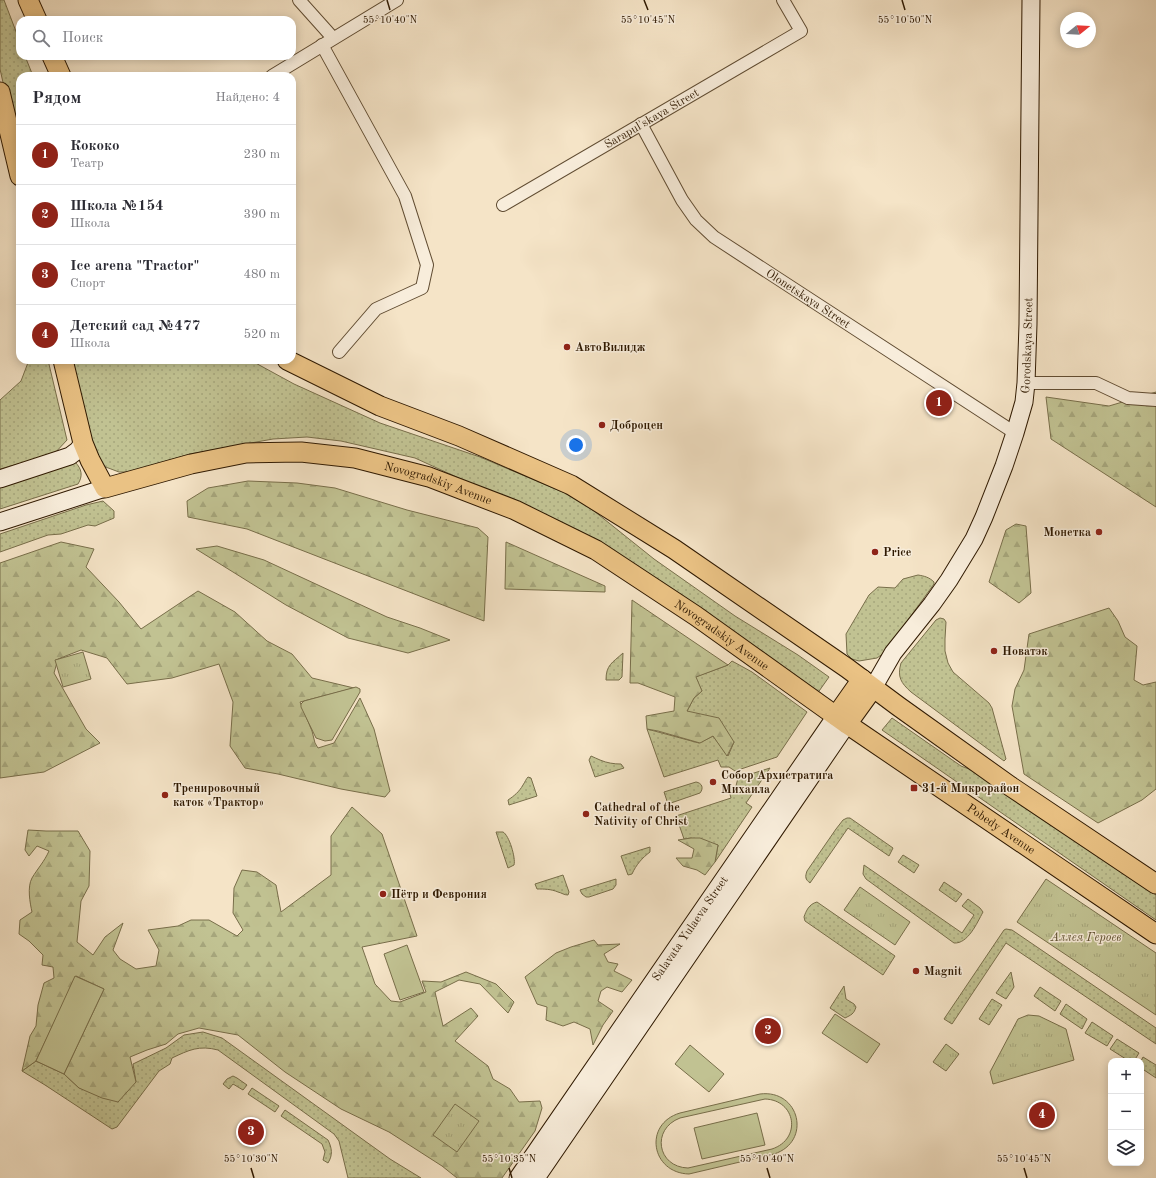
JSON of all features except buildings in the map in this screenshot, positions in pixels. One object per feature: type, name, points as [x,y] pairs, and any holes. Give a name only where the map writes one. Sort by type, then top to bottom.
[{"type":"main road","points":[[28,0],[35,16]]},
{"type":"main road","name":"Gorodskaya Street","points":[[858,708],[867,683],[891,656],[932,604],[949,580],[974,539],[995,488],[1015,433],[1024,402],[1028,324],[1031,0]]},
{"type":"main road","points":[[54,60],[59,72]]},
{"type":"main road","points":[[0,92],[16,159]]},
{"type":"main road","points":[[0,522],[105,488],[83,443],[65,364]]},
{"type":"main road","points":[[295,364],[380,406],[459,436],[571,485],[674,549],[867,683],[1010,786],[1156,884]]},
{"type":"main road","points":[[0,479],[70,456],[78,450],[83,443]]},
{"type":"main road","name":"Novogradskiy Avenue","points":[[105,488],[192,464],[246,453],[301,452],[356,458],[429,478],[515,510],[596,550],[696,616],[841,720]]},
{"type":"main road","name":"Salavata Yulaeva Street","points":[[518,1178],[867,683]]},
{"type":"main road","name":"Salavata Yulaeva Street","points":[[536,1178],[841,720],[858,708]]},
{"type":"main road","name":"Pobedy Avenue","points":[[841,720],[1156,934]]},
{"type":"street","points":[[299,0],[334,38]]},
{"type":"street","points":[[278,72],[397,0]]},
{"type":"street","name":"Sarapul'skaya Street","points":[[503,205],[801,31],[783,0]]},
{"type":"street","points":[[322,45],[404,196],[427,265],[422,288],[376,309],[339,352]]},
{"type":"street","name":"Olonetskaya Street","points":[[641,124],[682,200],[696,220],[714,237],[1015,433]]},
{"type":"street","points":[[1026,383],[1096,383],[1128,398],[1156,400]]},
{"type":"green space","points":[[0,0],[4,0],[16,32],[16,60],[27,60],[31,72],[16,72],[16,141],[0,69]]},
{"type":"green space","points":[[27,364],[49,364],[67,440],[54,454],[0,469],[0,400],[21,381]]},
{"type":"green space","points":[[72,364],[257,364],[294,384],[380,423],[480,457],[579,499],[654,559],[735,616],[798,655],[829,677],[817,694],[487,491],[415,458],[341,441],[307,437],[273,439],[190,454],[129,472],[119,472],[103,466],[96,455]]},
{"type":"green space","points":[[1156,392],[1156,507],[1051,439],[1046,397],[1109,406]]},
{"type":"green space","points":[[75,462],[81,473],[81,478],[78,484],[0,509],[0,484]]},
{"type":"green space","points":[[248,481],[297,483],[335,488],[407,510],[478,528],[488,537],[484,621],[247,529],[188,517],[187,501],[208,488]]},
{"type":"green space","points":[[103,501],[114,511],[114,518],[95,526],[88,525],[61,534],[48,535],[0,552],[0,534],[86,505]]},
{"type":"green space","points":[[1016,524],[1026,526],[1031,593],[1019,603],[989,582],[1006,530]]},
{"type":"green space","points":[[61,542],[94,549],[86,567],[119,602],[141,629],[198,591],[235,612],[267,641],[292,654],[312,678],[354,688],[300,702],[318,748],[334,743],[360,698],[374,729],[390,791],[385,797],[245,768],[230,746],[233,702],[219,664],[172,678],[127,684],[107,658],[81,650],[58,659],[54,673],[86,729],[100,743],[44,772],[0,778],[0,563]]},
{"type":"green space","points":[[506,542],[605,586],[605,592],[505,589]]},
{"type":"green space","points":[[217,546],[264,560],[387,617],[450,640],[408,653],[348,638],[286,605],[196,549]]},
{"type":"green space","points":[[918,575],[928,578],[934,582],[934,584],[884,653],[877,658],[859,661],[852,659],[847,654],[846,634],[869,595],[878,587],[895,588],[903,579]]},
{"type":"green space","points":[[632,600],[728,665],[696,677],[702,691],[694,698],[687,711],[719,718],[734,742],[727,756],[713,736],[700,743],[647,729],[646,716],[674,711],[675,697],[638,683],[630,683]]},
{"type":"green space","points":[[1109,608],[1118,621],[1125,637],[1137,646],[1134,680],[1143,685],[1156,682],[1156,789],[1142,800],[1098,823],[1024,774],[1012,706],[1015,689],[1024,670],[1029,634]]},
{"type":"green space","points":[[940,618],[944,619],[946,622],[945,651],[948,663],[953,672],[989,703],[992,708],[1006,759],[1004,761],[911,692],[901,679],[899,672],[901,663],[936,620]]},
{"type":"green space","points":[[83,652],[91,679],[63,687],[55,660]]},
{"type":"green space","points":[[623,653],[622,677],[619,680],[606,680],[608,668]]},
{"type":"green space","points":[[732,661],[752,672],[807,712],[777,757],[735,771],[729,767],[721,767],[718,760],[664,777],[647,729],[699,743],[713,736],[728,756],[734,742],[687,711],[694,698],[702,691],[695,677],[728,665]]},
{"type":"green space","points":[[356,687],[360,689],[360,692],[332,740],[325,741],[316,738],[301,707],[301,704],[304,701]]},
{"type":"green space","points":[[892,718],[961,766],[982,774],[1156,895],[1156,920],[882,730]]},
{"type":"green space","points":[[591,756],[605,762],[621,764],[624,768],[595,777],[589,760]]},
{"type":"green space","points":[[770,768],[746,803],[752,807],[715,862],[718,845],[691,838],[684,839],[676,816],[731,798],[729,791],[736,786],[738,778]]},
{"type":"green space","points":[[528,777],[531,778],[537,796],[509,805],[508,800],[518,792]]},
{"type":"green space","points":[[696,782],[700,783],[702,786],[700,793],[668,804],[664,792]]},
{"type":"green space","points":[[352,807],[382,834],[417,936],[362,947],[375,984],[391,1001],[400,1002],[426,992],[422,981],[441,982],[466,972],[496,984],[514,1002],[508,1013],[480,984],[459,980],[435,992],[443,1026],[471,1008],[478,1016],[455,1041],[488,1066],[493,1079],[510,1089],[519,1102],[540,1101],[542,1108],[535,1131],[502,1178],[457,1178],[442,1166],[389,1132],[341,1109],[285,1072],[238,1035],[199,1028],[178,1034],[166,1044],[130,1057],[136,1082],[118,1102],[102,1098],[79,1088],[64,1074],[104,989],[76,976],[36,1061],[22,1071],[30,1036],[36,1026],[38,1005],[44,983],[54,978],[53,967],[42,965],[43,955],[29,941],[19,934],[20,920],[32,912],[29,895],[30,882],[49,851],[37,846],[29,856],[25,850],[28,830],[78,831],[90,851],[89,886],[81,901],[77,942],[93,955],[105,937],[123,923],[113,950],[120,959],[136,969],[156,966],[159,950],[148,930],[178,926],[191,920],[209,920],[237,936],[243,930],[233,913],[234,888],[242,870],[257,872],[276,885],[281,912],[331,875],[331,836]]},
{"type":"green space","points":[[850,818],[893,848],[889,856],[848,828],[810,883],[806,878],[807,871],[836,829],[843,820]]},
{"type":"green space","points":[[496,832],[503,832],[508,837],[512,847],[514,865],[508,868]]},
{"type":"green space","points":[[700,838],[718,845],[715,862],[705,875],[697,870],[683,866],[676,858],[692,858],[694,849],[678,840]]},
{"type":"green space","points":[[650,847],[650,852],[635,868],[632,874],[628,875],[621,856]]},
{"type":"green space","points":[[903,855],[919,865],[914,873],[898,862]]},
{"type":"green space","points":[[864,865],[962,933],[974,915],[962,906],[968,899],[983,912],[968,937],[954,943],[866,879],[863,874]]},
{"type":"green space","points":[[563,875],[569,892],[568,895],[550,890],[537,889],[535,884]]},
{"type":"green space","points":[[616,879],[616,885],[613,889],[589,897],[582,894],[580,890]]},
{"type":"green space","name":"Аллея Героев","points":[[1046,879],[1156,953],[1156,1015],[1017,922]]},
{"type":"green space","points":[[944,882],[962,894],[956,902],[939,890]]},
{"type":"green space","points":[[860,887],[910,922],[895,945],[844,910]]},
{"type":"green space","points":[[817,902],[895,956],[883,975],[805,921],[804,917],[807,910],[812,904]]},
{"type":"green space","points":[[1006,929],[1012,930],[1156,1028],[1156,1044],[1006,943],[952,1024],[944,1019]]},
{"type":"green space","points":[[594,940],[598,945],[620,944],[604,954],[608,962],[618,964],[614,971],[632,980],[622,992],[607,987],[601,991],[598,1001],[613,1011],[603,1025],[593,1045],[590,1029],[574,1022],[563,1026],[546,1020],[547,1007],[537,1004],[525,977],[556,953]]},
{"type":"green space","points":[[407,945],[424,992],[400,1000],[384,954]]},
{"type":"green space","points":[[1011,972],[1014,987],[1006,999],[996,993]]},
{"type":"green space","points":[[75,976],[104,989],[64,1074],[36,1061]]},
{"type":"green space","points":[[844,986],[846,999],[856,1007],[852,1014],[845,1018],[830,1008]]},
{"type":"green space","points":[[1040,987],[1061,1001],[1055,1011],[1034,996]]},
{"type":"green space","points":[[992,999],[1002,1005],[989,1025],[979,1019]]},
{"type":"green space","points":[[1066,1004],[1087,1019],[1082,1029],[1060,1014]]},
{"type":"green space","points":[[835,1014],[880,1044],[867,1063],[822,1033]]},
{"type":"green space","points":[[1028,1015],[1039,1016],[1066,1029],[1074,1060],[993,1084],[990,1072],[1018,1019]]},
{"type":"green space","points":[[1092,1022],[1113,1036],[1107,1046],[1085,1033]]},
{"type":"green space","points":[[203,1032],[222,1038],[390,1159],[421,1178],[348,1178],[339,1141],[334,1134],[218,1050],[205,1048],[194,1049],[172,1058],[170,1064],[159,1071],[117,1127],[112,1129],[22,1071],[36,1061],[64,1074],[79,1088],[136,1082],[133,1064],[166,1048],[184,1035]]},
{"type":"green space","points":[[1117,1039],[1139,1053],[1136,1058],[1124,1058],[1110,1049]]},
{"type":"green space","points":[[946,1044],[959,1054],[946,1071],[933,1062]]},
{"type":"green space","points":[[690,1045],[724,1074],[709,1092],[675,1064]]},
{"type":"green space","points":[[1143,1057],[1156,1065],[1156,1078],[1144,1070],[1144,1058]]},
{"type":"green space","points":[[233,1076],[247,1085],[243,1090],[233,1084],[229,1089],[223,1084],[227,1079]]},
{"type":"green space","points":[[252,1088],[279,1106],[275,1112],[248,1094]]},
{"type":"green space","points":[[760,1094],[774,1095],[784,1100],[792,1108],[796,1118],[797,1128],[793,1139],[786,1148],[774,1154],[689,1174],[676,1172],[666,1166],[656,1147],[660,1127],[668,1119],[680,1113]],"holes":[[[765,1099],[775,1101],[783,1106],[789,1113],[791,1129],[788,1137],[782,1144],[772,1149],[688,1168],[678,1166],[664,1155],[662,1138],[665,1130],[671,1123],[680,1118]]]},
{"type":"green space","points":[[455,1104],[479,1121],[457,1152],[433,1135]]},
{"type":"green space","points":[[285,1110],[328,1140],[331,1157],[328,1163],[323,1160],[325,1152],[322,1144],[281,1116]]},
{"type":"green space","points":[[757,1113],[765,1145],[702,1159],[694,1128]]},
{"type":"place","name":"АвтоВилидж","points":[[567,347]]},
{"type":"place","name":"Кококо","points":[[939,403]]},
{"type":"place","name":"Доброцен","points":[[602,425]]},
{"type":"place","name":"Монетка","points":[[1099,532]]},
{"type":"place","name":"Price","points":[[875,552]]},
{"type":"place","name":"Новатэк","points":[[994,651]]},
{"type":"place","name":"Собор Архистратига Михаила","points":[[713,782]]},
{"type":"place","name":"31-й Микрорайон","points":[[914,788]]},
{"type":"place","name":"Тренировочный каток «Трактор»","points":[[165,795]]},
{"type":"place","name":"Cathedral of the Nativity of Christ","points":[[586,814]]},
{"type":"place","name":"Пётр и Феврония","points":[[383,894]]},
{"type":"place","name":"Magnit","points":[[916,971]]},
{"type":"place","name":"Школа №154","points":[[768,1031]]},
{"type":"place","name":"Детский сад №477","points":[[1042,1115]]},
{"type":"place","name":"Ice arena \"Tractor\"","points":[[251,1132]]}]
